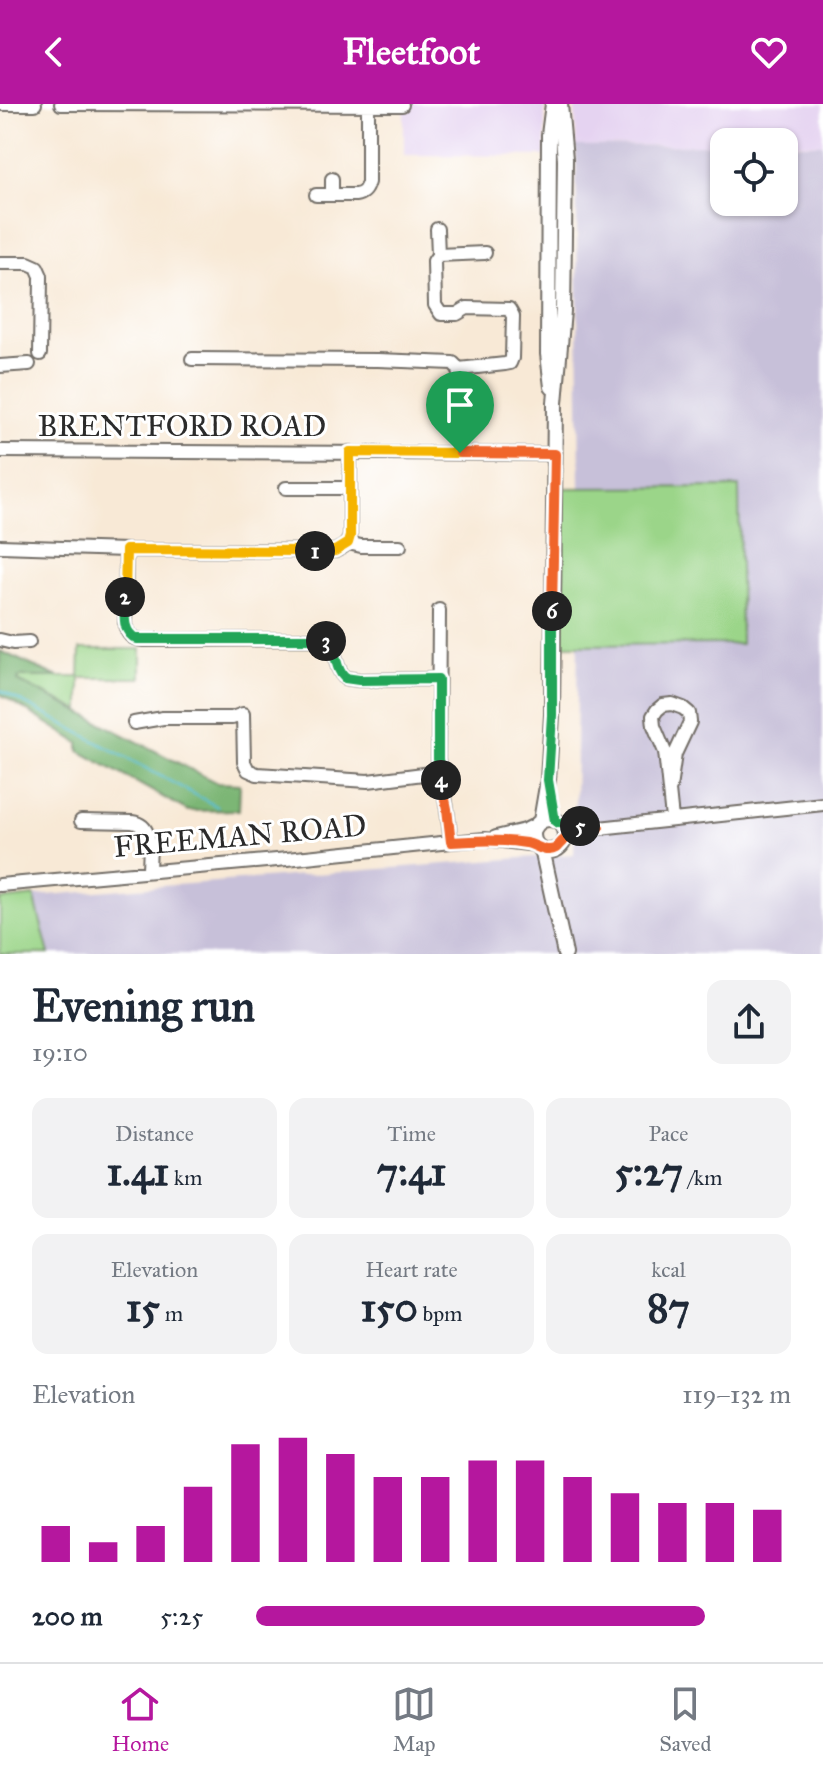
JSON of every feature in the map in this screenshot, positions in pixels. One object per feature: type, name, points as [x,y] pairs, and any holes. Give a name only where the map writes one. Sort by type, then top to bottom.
[{"type":"main road","points":[[553,104],[549,135],[548,354],[555,403]]},
{"type":"main road","points":[[560,104],[565,159],[563,311],[555,403],[552,715],[548,822],[533,837],[540,847],[552,887],[565,954]]},
{"type":"main road","points":[[548,822],[564,831],[552,887]]},
{"type":"main road","points":[[540,847],[552,850],[562,842]]},
{"type":"street","points":[[0,104],[35,104]]},
{"type":"street","points":[[61,104],[402,105]]},
{"type":"street","points":[[316,195],[360,194],[366,189],[368,104]]},
{"type":"street","points":[[332,179],[332,195]]},
{"type":"street","points":[[437,229],[435,305],[441,314],[457,314],[467,308],[503,308],[509,309],[513,316],[510,363],[459,369]]},
{"type":"street","points":[[438,255],[485,253]]},
{"type":"street","points":[[0,263],[28,263],[37,267],[41,276],[40,354]]},
{"type":"street","points":[[192,359],[453,363],[459,369],[460,376],[460,453]]},
{"type":"street","points":[[0,366],[29,364]]},
{"type":"street","name":"BRENTFORD ROAD","points":[[0,451],[555,454]]},
{"type":"street","points":[[0,546],[335,551],[348,543],[350,536],[350,452]]},
{"type":"street","points":[[286,488],[350,488]]},
{"type":"street","points":[[348,543],[400,546]]},
{"type":"street","points":[[126,550],[125,623],[132,637],[143,640],[318,639],[334,649],[338,668],[345,678],[438,679]]},
{"type":"street","points":[[439,610],[438,759],[451,842]]},
{"type":"street","points":[[0,640],[29,642]]},
{"type":"street","points":[[670,788],[675,754],[690,722],[689,713],[672,704],[663,705],[653,716],[665,752],[672,819]]},
{"type":"street","points":[[134,723],[163,718],[232,718],[243,714],[244,762],[248,770],[257,774],[357,781],[439,772]]},
{"type":"street","name":"FREEMAN ROAD","points":[[562,842],[599,828],[823,804]]},
{"type":"street","points":[[81,821],[132,822],[145,826],[149,871]]},
{"type":"street","name":"FREEMAN ROAD","points":[[0,885],[485,839],[548,822],[599,828]]},
{"type":"street","name":"FREEMAN ROAD","points":[[485,839],[540,847]]},
{"type":"shaded area","points":[[404,104],[545,104],[545,156],[404,155]]},
{"type":"shaded area","points":[[575,104],[823,104],[823,144],[798,143],[798,128],[710,128],[710,145],[576,146]]},
{"type":"shaded area","points":[[798,144],[823,144],[823,954],[49,954],[34,896],[574,854],[578,645],[741,644],[739,487],[580,488],[576,146],[710,145],[710,216],[798,216]]},
{"type":"green space","points":[[739,487],[741,644],[563,645],[562,488]]},
{"type":"green space","points":[[80,649],[141,649],[141,678],[80,678],[80,711],[17,681],[19,677],[79,677]]},
{"type":"green space","points":[[0,651],[58,677],[19,677],[18,681],[217,783],[240,784],[239,810],[188,811],[79,751],[79,743],[0,694]]},
{"type":"green space","points":[[34,896],[49,954],[0,954],[0,900]]},
{"type":"waterway","points":[[0,690],[218,807]]},
{"type":"route","points":[[350,452],[460,453],[555,454],[552,715],[548,780],[555,821],[599,828],[563,840],[552,850],[537,845],[485,839],[451,842],[439,772],[438,679],[345,678],[338,668],[334,649],[318,639],[143,640],[132,637],[126,628],[126,550],[335,551],[348,543],[350,536],[350,452]]}]
